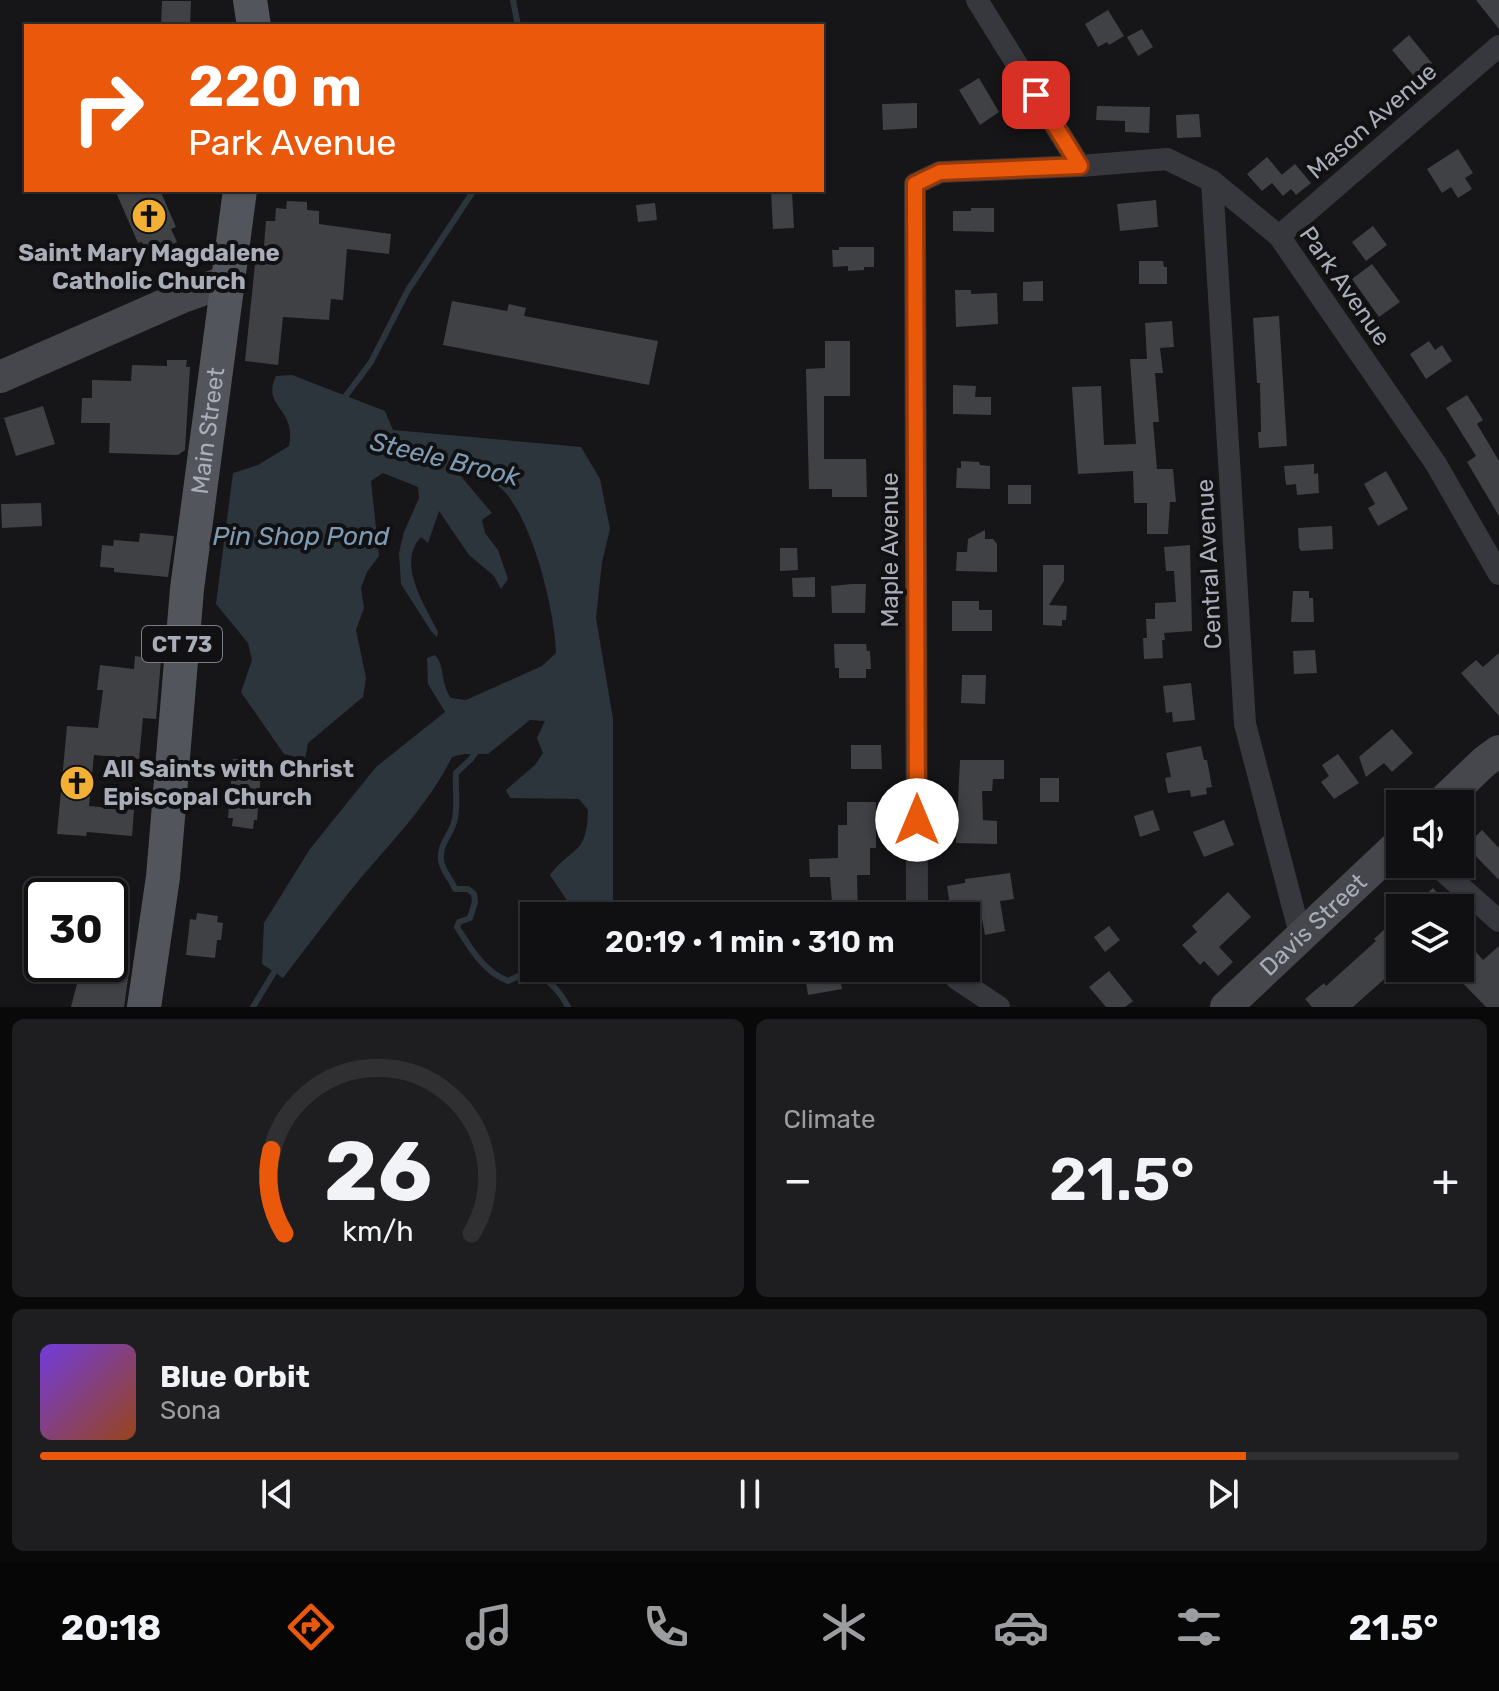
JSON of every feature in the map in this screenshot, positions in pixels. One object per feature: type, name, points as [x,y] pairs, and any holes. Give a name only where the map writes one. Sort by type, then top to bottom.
[{"type":"main road","points":[[250,0],[254,24]]},
{"type":"main road","name":"Main Street","points":[[144,1007],[163,877],[187,589],[240,192]]},
{"type":"main road","points":[[0,377],[180,298],[227,281]]},
{"type":"main road","points":[[1456,790],[1499,751]]},
{"type":"main road","name":"Davis Street","points":[[1226,1007],[1386,856]]},
{"type":"street","points":[[977,0],[1080,166]]},
{"type":"street","name":"Mason Avenue","points":[[1279,236],[1499,46]]},
{"type":"street","name":"Park Avenue","points":[[915,184],[940,172],[1167,159],[1212,181],[1279,236],[1436,464],[1499,574]]},
{"type":"street","name":"Central Avenue","points":[[1212,181],[1245,724],[1301,938]]},
{"type":"street","name":"Maple Avenue","points":[[915,184],[917,902]]},
{"type":"street","points":[[1451,878],[1499,921]]},
{"type":"street","points":[[962,982],[999,1007]]},
{"type":"water","name":"Pin Shop Pond","points":[[292,375],[385,411],[393,430],[581,447],[600,479],[610,529],[602,562],[596,618],[613,719],[613,902],[568,902],[550,875],[582,843],[588,810],[579,799],[510,798],[506,790],[535,765],[543,753],[537,738],[545,721],[530,720],[488,754],[452,757],[421,806],[283,978],[262,964],[264,923],[310,849],[376,767],[445,712],[428,684],[427,658],[435,655],[438,659],[451,698],[466,700],[542,666],[556,653],[547,591],[524,523],[515,505],[500,487],[471,475],[459,474],[492,513],[482,520],[485,533],[498,550],[508,579],[501,589],[494,576],[469,555],[439,511],[428,543],[421,537],[411,559],[415,584],[438,632],[437,637],[431,631],[401,584],[399,553],[404,532],[419,498],[418,487],[383,473],[371,481],[379,556],[367,572],[361,588],[364,608],[356,630],[366,678],[363,697],[308,743],[305,759],[284,754],[241,692],[252,660],[248,643],[216,604],[233,473],[258,465],[289,446],[288,423],[273,395],[276,376]]},
{"type":"building","points":[[1476,0],[1499,0],[1499,29]]},
{"type":"building","points":[[162,1],[191,1],[190,24],[161,24]]},
{"type":"building","points":[[1108,10],[1124,36],[1109,45],[1107,42],[1098,47],[1085,24]]},
{"type":"building","points":[[1142,29],[1153,47],[1138,56],[1127,37]]},
{"type":"building","points":[[1409,35],[1435,67],[1418,81],[1392,50]]},
{"type":"building","points":[[979,78],[999,112],[980,125],[959,90]]},
{"type":"building","points":[[917,103],[917,128],[883,130],[882,104]]},
{"type":"building","points":[[1097,106],[1150,107],[1149,133],[1125,132],[1125,121],[1096,120]]},
{"type":"building","points":[[1199,114],[1201,137],[1177,138],[1176,115]]},
{"type":"building","points":[[1458,149],[1473,173],[1465,178],[1472,189],[1458,198],[1451,187],[1442,193],[1427,169]]},
{"type":"building","points":[[1267,157],[1282,175],[1262,191],[1247,174]]},
{"type":"building","points":[[1295,164],[1311,183],[1296,195],[1291,189],[1283,196],[1272,183]]},
{"type":"building","name":"Saint Mary Magdalene Catholic Church","points":[[116,192],[161,192],[176,227],[171,229],[177,242],[148,255],[142,242],[138,243]]},
{"type":"building","points":[[771,192],[792,192],[794,228],[773,229]]},
{"type":"building","points":[[1156,200],[1158,227],[1120,231],[1117,204]]},
{"type":"building","points":[[287,201],[307,202],[307,210],[319,211],[319,224],[391,234],[389,254],[347,249],[343,300],[331,299],[329,320],[283,317],[278,365],[245,361],[257,245],[264,245],[266,221],[275,221],[276,208],[286,209]]},
{"type":"building","points":[[655,203],[657,220],[638,222],[636,205]]},
{"type":"building","points":[[971,208],[994,208],[994,232],[953,231],[953,211],[971,211]]},
{"type":"building","points":[[1373,226],[1387,245],[1366,261],[1352,242]]},
{"type":"building","points":[[839,247],[874,247],[874,267],[848,271],[848,266],[833,267],[832,250],[839,250]]},
{"type":"building","points":[[1139,261],[1163,261],[1164,267],[1167,267],[1167,284],[1139,284]]},
{"type":"building","points":[[1372,264],[1400,302],[1379,317],[1352,279]]},
{"type":"building","points":[[1043,281],[1043,301],[1023,301],[1023,282]]},
{"type":"building","points":[[955,290],[971,290],[971,294],[997,293],[998,324],[956,327]]},
{"type":"building","points":[[452,301],[507,311],[509,304],[526,308],[524,316],[658,341],[649,385],[443,345]]},
{"type":"building","points":[[1279,316],[1287,446],[1259,448],[1260,383],[1257,383],[1253,318]]},
{"type":"building","points":[[1172,321],[1174,347],[1160,348],[1163,373],[1155,373],[1159,422],[1153,422],[1157,469],[1173,469],[1176,502],[1170,502],[1168,534],[1147,534],[1147,503],[1134,503],[1133,471],[1078,474],[1072,387],[1101,386],[1104,445],[1136,444],[1130,359],[1147,359],[1145,323]]},
{"type":"building","points":[[825,341],[850,341],[850,396],[824,396],[824,459],[866,459],[867,497],[832,497],[832,489],[809,489],[806,369],[825,368]]},
{"type":"building","points":[[1429,341],[1435,350],[1442,345],[1452,361],[1426,379],[1410,354]]},
{"type":"building","points":[[167,360],[187,360],[186,367],[190,367],[185,450],[178,455],[109,453],[110,423],[81,423],[82,398],[92,398],[92,380],[131,381],[132,365],[167,366]]},
{"type":"building","points":[[953,385],[976,386],[975,397],[991,397],[991,415],[953,414]]},
{"type":"building","points":[[1467,395],[1483,420],[1477,424],[1499,461],[1499,516],[1467,462],[1476,456],[1446,408]]},
{"type":"building","points":[[43,406],[55,444],[16,456],[4,418]]},
{"type":"building","points":[[961,461],[990,466],[990,489],[956,488],[957,468],[961,468]]},
{"type":"building","points":[[1314,464],[1314,474],[1318,473],[1319,493],[1297,495],[1296,484],[1286,485],[1284,466]]},
{"type":"building","points":[[1386,471],[1408,509],[1378,526],[1368,508],[1375,504],[1364,484]]},
{"type":"building","points":[[1008,485],[1031,485],[1031,504],[1008,504]]},
{"type":"building","points":[[41,503],[42,526],[2,528],[1,504]]},
{"type":"building","points":[[1332,526],[1333,549],[1301,551],[1298,528]]},
{"type":"building","points":[[985,530],[985,539],[993,539],[997,544],[997,572],[956,571],[957,552],[967,552],[968,539]]},
{"type":"building","points":[[140,533],[174,536],[168,577],[114,572],[114,568],[100,567],[102,545],[113,546],[114,540],[139,542]]},
{"type":"building","points":[[1190,545],[1192,631],[1164,633],[1163,658],[1144,659],[1146,619],[1155,619],[1155,603],[1176,602],[1174,571],[1166,571],[1164,547]]},
{"type":"building","points":[[780,548],[797,548],[798,570],[780,571]]},
{"type":"building","points":[[1043,565],[1064,565],[1064,581],[1049,605],[1067,606],[1066,620],[1062,620],[1062,626],[1043,625]]},
{"type":"building","points":[[815,577],[815,597],[793,597],[792,578]]},
{"type":"building","points":[[866,584],[865,613],[832,613],[831,586]]},
{"type":"building","points":[[1293,591],[1309,591],[1309,598],[1313,598],[1314,622],[1291,622]]},
{"type":"building","points":[[952,601],[979,601],[979,610],[992,610],[992,631],[952,631]]},
{"type":"building","points":[[834,644],[866,644],[867,651],[870,651],[871,669],[866,669],[866,678],[839,678],[839,668],[835,668]]},
{"type":"building","points":[[1315,650],[1317,673],[1294,674],[1293,651]]},
{"type":"building","points":[[1499,653],[1499,716],[1461,673],[1476,660],[1483,667]]},
{"type":"building","points":[[135,656],[161,660],[156,719],[143,718],[139,759],[94,755],[89,806],[134,810],[132,836],[87,832],[86,836],[57,834],[67,726],[98,728],[103,690],[97,690],[100,665],[134,669]]},
{"type":"building","points":[[962,675],[986,675],[985,704],[961,703]]},
{"type":"building","points":[[1191,683],[1195,720],[1173,722],[1172,712],[1166,713],[1163,686]]},
{"type":"building","points":[[1392,729],[1413,753],[1392,772],[1384,763],[1366,777],[1359,757]]},
{"type":"building","points":[[851,745],[881,745],[882,769],[851,769]]},
{"type":"building","points":[[1201,746],[1212,787],[1206,788],[1207,794],[1191,797],[1190,790],[1168,793],[1165,778],[1171,777],[1166,753]]},
{"type":"building","points":[[1338,754],[1359,783],[1334,799],[1321,782],[1329,776],[1322,765]]},
{"type":"building","points":[[233,759],[262,761],[257,820],[254,820],[253,829],[232,826],[233,818],[228,818]]},
{"type":"building","points":[[960,760],[1004,760],[1004,779],[993,779],[992,791],[982,791],[983,820],[997,821],[997,844],[956,843]]},
{"type":"building","points":[[1040,778],[1059,778],[1059,802],[1040,802]]},
{"type":"building","points":[[847,802],[876,802],[876,848],[870,848],[870,875],[857,875],[858,902],[832,902],[830,877],[810,877],[809,859],[838,858],[838,825],[847,825]]},
{"type":"building","points":[[1153,810],[1160,830],[1140,837],[1134,816]]},
{"type":"building","points":[[1224,820],[1234,845],[1204,857],[1193,832]]},
{"type":"building","points":[[1482,830],[1499,848],[1499,880],[1474,854],[1474,838]]},
{"type":"building","points":[[1010,873],[1014,899],[1000,901],[1005,931],[985,935],[980,902],[949,902],[947,886],[965,883],[965,879]]},
{"type":"building","points":[[1228,892],[1251,917],[1219,947],[1233,962],[1218,976],[1204,961],[1200,965],[1182,945],[1197,932],[1192,926]]},
{"type":"building","points":[[197,913],[218,916],[217,922],[223,923],[215,958],[186,955],[190,919],[196,920]]},
{"type":"building","points":[[1109,926],[1120,940],[1105,952],[1094,937]]},
{"type":"building","points":[[1386,928],[1386,978],[1353,1007],[1312,1007],[1305,999],[1324,983],[1326,986],[1376,941],[1374,939]]},
{"type":"building","points":[[1499,946],[1499,1007],[1486,1007],[1462,982],[1474,982],[1474,950],[1483,960]]},
{"type":"building","points":[[1109,971],[1133,1001],[1125,1007],[1106,1007],[1089,987]]},
{"type":"building","points":[[77,982],[128,982],[124,1007],[71,1007]]},
{"type":"building","points":[[806,982],[841,982],[842,989],[808,995]]},
{"type":"waterway","name":"Steele Brook","points":[[513,0],[518,24]]},
{"type":"waterway","name":"Steele Brook","points":[[345,404],[345,397],[371,362],[408,290],[473,192]]},
{"type":"waterway","points":[[477,750],[456,773],[455,818],[441,854],[443,868],[455,889],[468,889],[474,894],[470,918],[459,922],[457,927],[492,972],[508,981],[529,971],[535,973],[552,985],[568,1007]]},
{"type":"waterway","name":"Steele Brook","points":[[253,1007],[276,969]]},
{"type":"place","name":"Saint Mary Magdalene Catholic Church","points":[[149,216]]},
{"type":"place","name":"All Saints with Christ Episcopal Church","points":[[77,783]]},
{"type":"route","points":[[917,820],[915,184],[940,172],[1080,166],[1036,95]]}]
